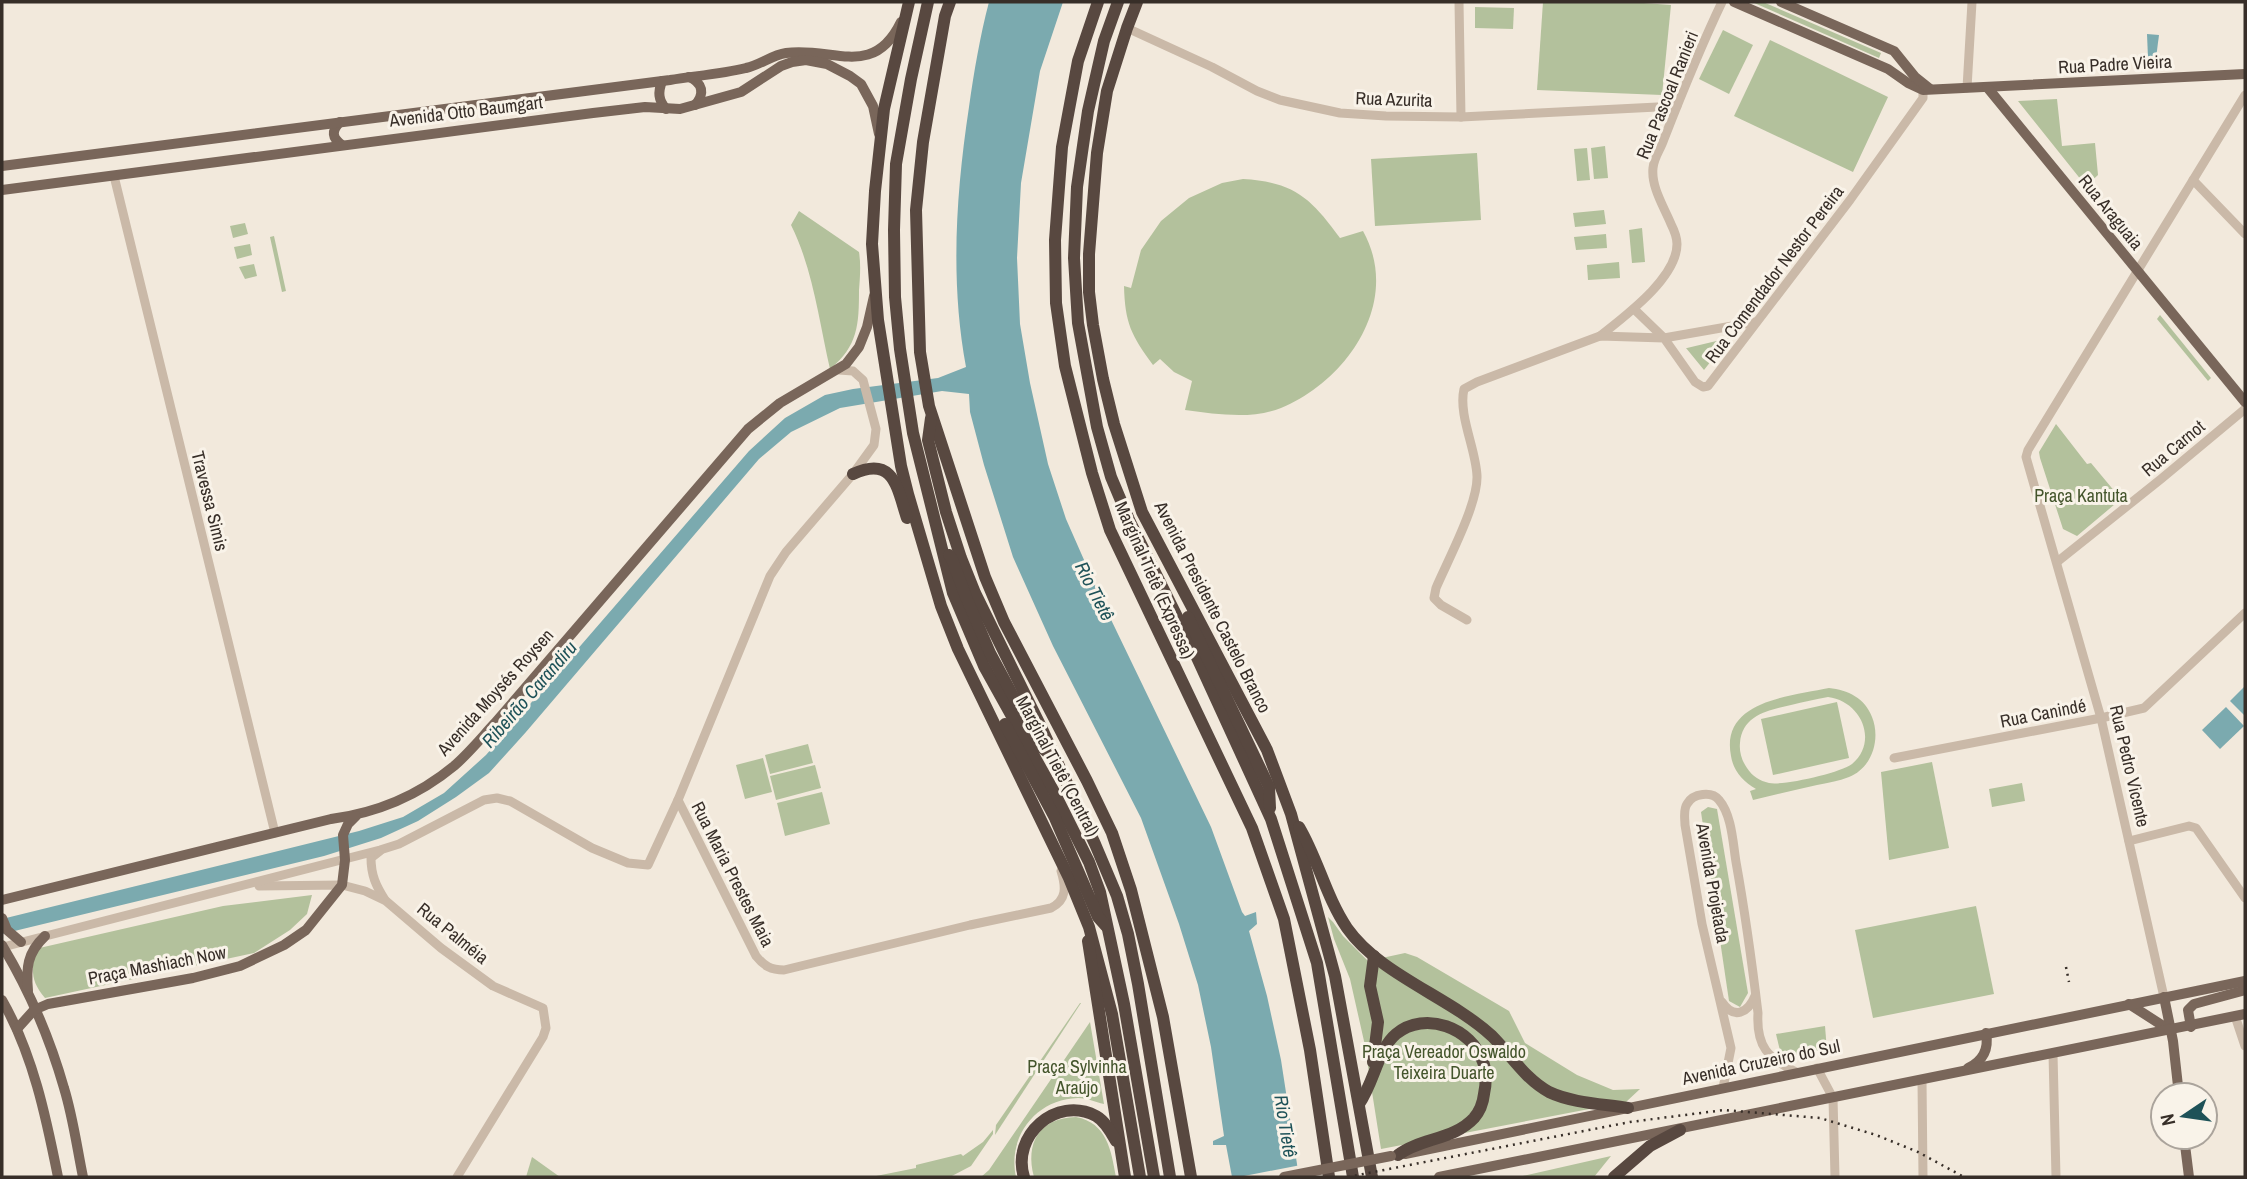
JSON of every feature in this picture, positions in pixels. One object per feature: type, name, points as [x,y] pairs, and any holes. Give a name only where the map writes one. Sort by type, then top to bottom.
[{"type":"highway","name":"Marginal Tietê (Central)","points":[[928,2],[896,164],[895,296],[913,433],[953,593],[984,666],[1054,792],[1089,862],[1100,892],[1132,1048],[1154,1177]]},
{"type":"highway","points":[[950,2],[945,16],[923,142],[916,210],[920,352],[931,410],[985,577],[1004,622],[1112,832],[1128,879],[1163,1017],[1191,1177]]},
{"type":"highway","name":"Marginal Tietê (Expressa)","points":[[1098,2],[1077,61],[1062,147],[1055,240],[1056,303],[1065,366],[1092,474],[1110,530],[1252,828],[1284,919],[1310,1049],[1329,1177]]},
{"type":"highway","points":[[1118,2],[1104,41],[1088,111],[1077,187],[1074,258],[1078,323],[1097,426],[1111,477],[1130,522],[1194,651],[1271,819],[1317,963],[1353,1177]]},
{"type":"highway","name":"Avenida Presidente Castelo Branco","points":[[1138,2],[1107,91],[1097,153],[1089,254],[1089,292],[1093,325],[1114,424],[1142,512],[1267,750],[1291,814]]},
{"type":"highway","points":[[908,5],[884,109],[872,232],[875,290],[894,424],[908,494],[941,606],[958,649],[1089,927],[1112,1014],[1140,1177]]},
{"type":"highway","points":[[931,410],[928,440],[961,558],[1117,896],[1138,984],[1170,1177]]},
{"type":"highway","points":[[853,474],[874,467],[882,468],[890,475],[895,483],[927,582],[941,606]]},
{"type":"highway","points":[[940,546],[952,559],[990,653],[1040,746],[1054,757]]},
{"type":"highway","points":[[1178,583],[1179,600],[1269,787],[1271,819]]},
{"type":"highway","points":[[992,718],[1006,725],[1055,818],[1097,917],[1109,929]]},
{"type":"highway","points":[[1291,814],[1309,843],[1336,910],[1348,929],[1374,956],[1465,1015],[1490,1035],[1521,1070],[1542,1088],[1562,1097],[1628,1108]]},
{"type":"highway","points":[[1291,814],[1335,976],[1372,1177]]},
{"type":"highway","points":[[1117,896],[1119,935],[1136,1033],[1132,1048]]},
{"type":"highway","points":[[1089,927],[1087,945],[1125,1177]]},
{"type":"highway","points":[[1374,956],[1370,986],[1378,1022],[1374,1076]]},
{"type":"highway","points":[[1359,1104],[1368,1091],[1387,1042],[1414,1023],[1430,1022],[1455,1029],[1473,1044],[1484,1062],[1486,1086],[1482,1106],[1474,1119],[1460,1129],[1406,1149],[1395,1156]]},
{"type":"highway","points":[[1024,1177],[1021,1161],[1025,1142],[1033,1128],[1047,1116],[1056,1113],[1074,1110],[1096,1116],[1104,1122],[1121,1150]]},
{"type":"highway","points":[[1614,1177],[1650,1146],[1680,1130]]},
{"type":"main road","points":[[1734,2],[1925,88],[1987,87]]},
{"type":"main road","points":[[1781,2],[1894,51],[1925,88]]},
{"type":"main road","name":"Avenida Otto Baumgart","points":[[2,166],[689,77],[747,68],[784,54],[798,52],[846,58],[886,46],[908,5]]},
{"type":"main road","points":[[1878,65],[1887,60],[1888,49]]},
{"type":"main road","name":"Avenida Otto Baumgart","points":[[2,190],[645,107],[666,109],[695,105],[741,92],[781,66],[806,61],[827,64],[861,84],[873,106],[881,139]]},
{"type":"main road","name":"Rua Padre Vieira","points":[[1987,87],[2245,74]]},
{"type":"main road","points":[[689,77],[695,80],[702,91],[701,98],[695,105]]},
{"type":"main road","points":[[662,80],[659,95],[666,109]]},
{"type":"main road","name":"Rua Araguaia","points":[[1987,87],[2245,402]]},
{"type":"main road","points":[[340,122],[334,128],[333,135],[342,145]]},
{"type":"main road","points":[[320,125],[326,128],[328,135],[328,141],[323,148]]},
{"type":"main road","name":"Avenida Moysés Roysen","points":[[3,903],[275,833],[331,820],[354,818],[395,802],[427,785],[454,766],[495,723],[748,429],[780,403],[839,370],[859,347],[867,327],[875,290]]},
{"type":"main road","points":[[342,886],[345,829],[354,818]]},
{"type":"main road","name":"Praça Mashiach Now","points":[[34,1010],[48,1004],[193,978],[240,966],[284,945],[306,930],[342,886]]},
{"type":"main road","points":[[2,918],[7,930],[19,941]]},
{"type":"main road","points":[[29,998],[27,964],[36,944],[45,936]]},
{"type":"main road","points":[[2,947],[52,1050],[65,1089],[83,1177]]},
{"type":"main road","name":"Avenida Cruzeiro do Sul","points":[[1284,1177],[2245,981]]},
{"type":"main road","points":[[2191,1027],[2188,1016],[2190,1007],[2194,1004],[2242,991],[2245,987]]},
{"type":"main road","name":"Rua Pedro Vicente","points":[[2164,997],[2177,1081]]},
{"type":"main road","points":[[2,1000],[16,1029],[45,1111],[58,1177]]},
{"type":"main road","points":[[2129,1004],[2171,1031]]},
{"type":"main road","points":[[16,1029],[34,1010]]},
{"type":"main road","points":[[1439,1177],[2240,1015]]},
{"type":"main road","points":[[1959,1073],[1983,1057],[1987,1047],[1986,1033]]},
{"type":"main road","points":[[2186,1151],[2189,1177]]},
{"type":"street","points":[[1459,2],[1461,117]]},
{"type":"street","name":"Rua Pascoal Ranieri","points":[[1600,336],[1634,309],[1663,278],[1676,251],[1675,232],[1655,186],[1655,157],[1663,144],[1722,2]]},
{"type":"street","points":[[1967,88],[1972,2]]},
{"type":"street","name":"Rua Azurita","points":[[1127,28],[1257,91],[1280,100],[1340,113],[1461,117],[1677,106]]},
{"type":"street","name":"Rua Comendador Nestor Pereira","points":[[1664,338],[1695,382],[1703,387],[1712,382],[1876,165],[1923,98],[1925,88]]},
{"type":"street","points":[[2137,271],[2245,95]]},
{"type":"street","name":"Travessa Simis","points":[[114,176],[275,833]]},
{"type":"street","points":[[2193,180],[2245,234]]},
{"type":"street","name":"Rua Pedro Vicente","points":[[2137,271],[2028,450],[2027,461],[2101,718],[2164,997]]},
{"type":"street","points":[[1634,309],[1664,338]]},
{"type":"street","points":[[1467,620],[1434,598],[1477,488],[1475,459],[1463,404],[1464,389],[1600,336],[1664,338],[1755,322]]},
{"type":"street","name":"Rua Maria Prestes Maia","points":[[839,370],[853,371],[863,380],[876,429],[876,439],[870,452],[853,474],[786,552],[770,576],[678,800],[755,957],[768,968],[784,970],[1051,908],[1061,901],[1065,890],[1055,850]]},
{"type":"street","name":"Rua Carnot","points":[[2057,562],[2245,409]]},
{"type":"street","name":"Rua Canindé","points":[[1894,758],[2137,710],[2150,704],[2245,613]]},
{"type":"street","name":"Avenida Projetada","points":[[1723,1088],[1731,1048],[1702,924],[1685,825],[1687,803],[1705,794],[1713,794],[1719,799],[1728,819],[1746,917],[1756,993],[1757,1026],[1765,1051],[1773,1060],[1796,1072]]},
{"type":"street","points":[[2,947],[245,886],[344,855],[380,850],[407,840],[484,800],[510,801],[592,848],[628,863],[648,865],[678,800]]},
{"type":"street","points":[[2129,841],[2189,826],[2196,828],[2245,898]]},
{"type":"street","points":[[380,850],[372,858],[371,868],[386,901]]},
{"type":"street","points":[[245,886],[342,886]]},
{"type":"street","name":"Rua Palméia","points":[[342,886],[365,891],[386,901],[477,975],[506,992],[543,1008],[547,1028],[543,1037],[457,1177]]},
{"type":"street","points":[[1720,998],[1727,1009],[1744,1012],[1756,993]]},
{"type":"street","points":[[2240,1015],[2245,1046]]},
{"type":"street","points":[[2053,1054],[2056,1177]]},
{"type":"street","points":[[1816,1068],[1833,1098],[1835,1177]]},
{"type":"street","points":[[1922,1080],[1923,1177]]},
{"type":"green space","points":[[1543,2],[1671,5],[1662,95],[1537,90]]},
{"type":"green space","points":[[1752,2],[1763,2],[1881,53],[1879,58]]},
{"type":"green space","points":[[1475,7],[1514,8],[1513,29],[1475,28]]},
{"type":"green space","points":[[1723,30],[1753,45],[1729,94],[1699,79]]},
{"type":"green space","points":[[1770,40],[1888,97],[1853,172],[1734,116]]},
{"type":"green space","points":[[2057,99],[2062,146],[2095,143],[2098,175],[2086,186],[2018,101]]},
{"type":"green space","points":[[1605,146],[1608,178],[1594,179],[1591,148]]},
{"type":"green space","points":[[1587,148],[1590,180],[1577,181],[1574,149]]},
{"type":"green space","points":[[1477,153],[1481,220],[1375,226],[1371,159]]},
{"type":"green space","points":[[1243,179],[1276,184],[1300,195],[1320,212],[1340,238],[1363,231],[1373,258],[1376,284],[1372,310],[1362,335],[1347,358],[1328,378],[1281,408],[1257,414],[1233,415],[1185,410],[1192,381],[1174,372],[1160,359],[1153,365],[1145,355],[1134,337],[1128,319],[1124,286],[1131,288],[1141,250],[1161,221],[1189,198],[1222,183]]},
{"type":"green space","points":[[1604,210],[1606,224],[1575,227],[1573,213]]},
{"type":"green space","points":[[799,211],[859,252],[855,334],[846,352],[830,369],[810,277],[791,225]]},
{"type":"green space","points":[[245,223],[248,234],[233,238],[230,226]]},
{"type":"green space","points":[[1642,228],[1645,262],[1632,263],[1629,230]]},
{"type":"green space","points":[[1606,234],[1607,248],[1576,250],[1574,237]]},
{"type":"green space","points":[[274,236],[286,291],[282,292],[270,237]]},
{"type":"green space","points":[[250,244],[252,255],[237,259],[234,247]]},
{"type":"green space","points":[[1619,262],[1620,278],[1588,280],[1587,265]]},
{"type":"green space","points":[[254,264],[257,276],[245,279],[239,267]]},
{"type":"green space","points":[[2160,315],[2211,378],[2208,381],[2157,319]]},
{"type":"green space","points":[[1729,338],[1704,370],[1686,348],[1687,348]]},
{"type":"green space","name":"Praça Kantuta","points":[[2056,424],[2087,464],[2091,463],[2121,499],[2077,536],[2063,529],[2040,458],[2039,452]]},
{"type":"green space","points":[[1829,688],[1855,696],[1869,710],[1875,726],[1875,743],[1869,760],[1857,773],[1845,778],[1753,800],[1750,791],[1756,789],[1739,775],[1731,756],[1731,737],[1736,723],[1747,712],[1762,704]],"holes":[[[1828,697],[1840,700],[1857,714],[1865,734],[1860,755],[1852,764],[1824,775],[1776,783],[1762,781],[1749,771],[1742,759],[1740,746],[1742,734],[1751,720],[1774,709],[1805,702]]]},
{"type":"green space","points":[[1837,702],[1849,758],[1773,775],[1761,719]]},
{"type":"green space","points":[[808,744],[813,763],[770,774],[765,755]]},
{"type":"green space","points":[[763,758],[772,792],[745,799],[736,765]]},
{"type":"green space","points":[[1932,762],[1949,848],[1889,860],[1881,772]]},
{"type":"green space","points":[[815,765],[821,788],[776,800],[770,776]]},
{"type":"green space","points":[[2022,783],[2025,801],[1992,807],[1989,789]]},
{"type":"green space","points":[[822,792],[830,824],[785,836],[777,803]]},
{"type":"green space","points":[[1708,807],[1717,809],[1748,993],[1740,1007],[1729,1001],[1701,812]]},
{"type":"green space","points":[[312,895],[307,914],[290,930],[254,953],[45,998],[34,980],[35,949],[223,906]]},
{"type":"green space","points":[[1976,906],[1994,994],[1873,1018],[1855,930]]},
{"type":"green space","name":"Praça Vereador Oswaldo Teixeira Duarte","points":[[1328,917],[1368,961],[1405,953],[1417,957],[1509,1011],[1525,1043],[1577,1075],[1613,1090],[1640,1089],[1626,1102],[1381,1149],[1364,1041],[1350,979]]},
{"type":"green space","points":[[1081,1003],[995,1135],[996,1125]]},
{"type":"green space","name":"Praça Sylvinha Araújo","points":[[1090,1022],[1104,1104],[1078,1098],[1049,1105],[1028,1123],[1021,1135],[1014,1162],[1016,1177],[981,1177],[989,1170]]},
{"type":"green space","points":[[1825,1026],[1827,1051],[1782,1059],[1776,1034]]},
{"type":"green space","points":[[1076,1117],[1095,1125],[1106,1139],[1116,1177],[1034,1177],[1032,1153],[1038,1135],[1044,1127],[1053,1122]]},
{"type":"green space","points":[[993,1130],[971,1166],[950,1177],[871,1177],[916,1168],[916,1165],[961,1154],[963,1156],[983,1142]]},
{"type":"green space","points":[[1611,1156],[1594,1177],[1518,1177]]},
{"type":"green space","points":[[532,1157],[560,1177],[526,1177]]},
{"type":"water","name":"Rio Tietê","points":[[989,2],[1063,2],[1040,71],[1021,183],[1017,258],[1020,324],[1030,383],[1048,464],[1066,519],[1103,603],[1211,827],[1242,912],[1245,916],[1256,912],[1257,924],[1249,931],[1281,1060],[1299,1177],[1232,1177],[1226,1145],[1213,1145],[1213,1141],[1224,1136],[1211,1047],[1198,985],[1179,924],[1141,818],[1053,646],[1013,557],[984,465],[970,412],[969,394],[942,391],[840,408],[791,432],[759,459],[489,773],[418,821],[381,838],[324,856],[2,934],[2,919],[359,831],[403,817],[444,793],[486,755],[749,451],[785,418],[825,395],[938,378],[966,367],[956,270],[958,204],[964,139]]},
{"type":"water","points":[[2147,34],[2159,35],[2156,58],[2148,58]]},
{"type":"water","points":[[2245,686],[2245,716],[2230,701]]},
{"type":"water","points":[[2226,707],[2244,726],[2220,749],[2202,730]]},
{"type":"pier","points":[[1301,1165],[1303,1177],[1239,1177]]},
{"type":"railway","points":[[2066,967],[2069,982]]},
{"type":"railway","points":[[1348,1177],[1630,1122],[1724,1110],[1820,1118],[1876,1135],[1918,1152],[1964,1177]]},
{"type":"water label","name":"Ribeirão Carandiru","points":[[529,694]]}]
